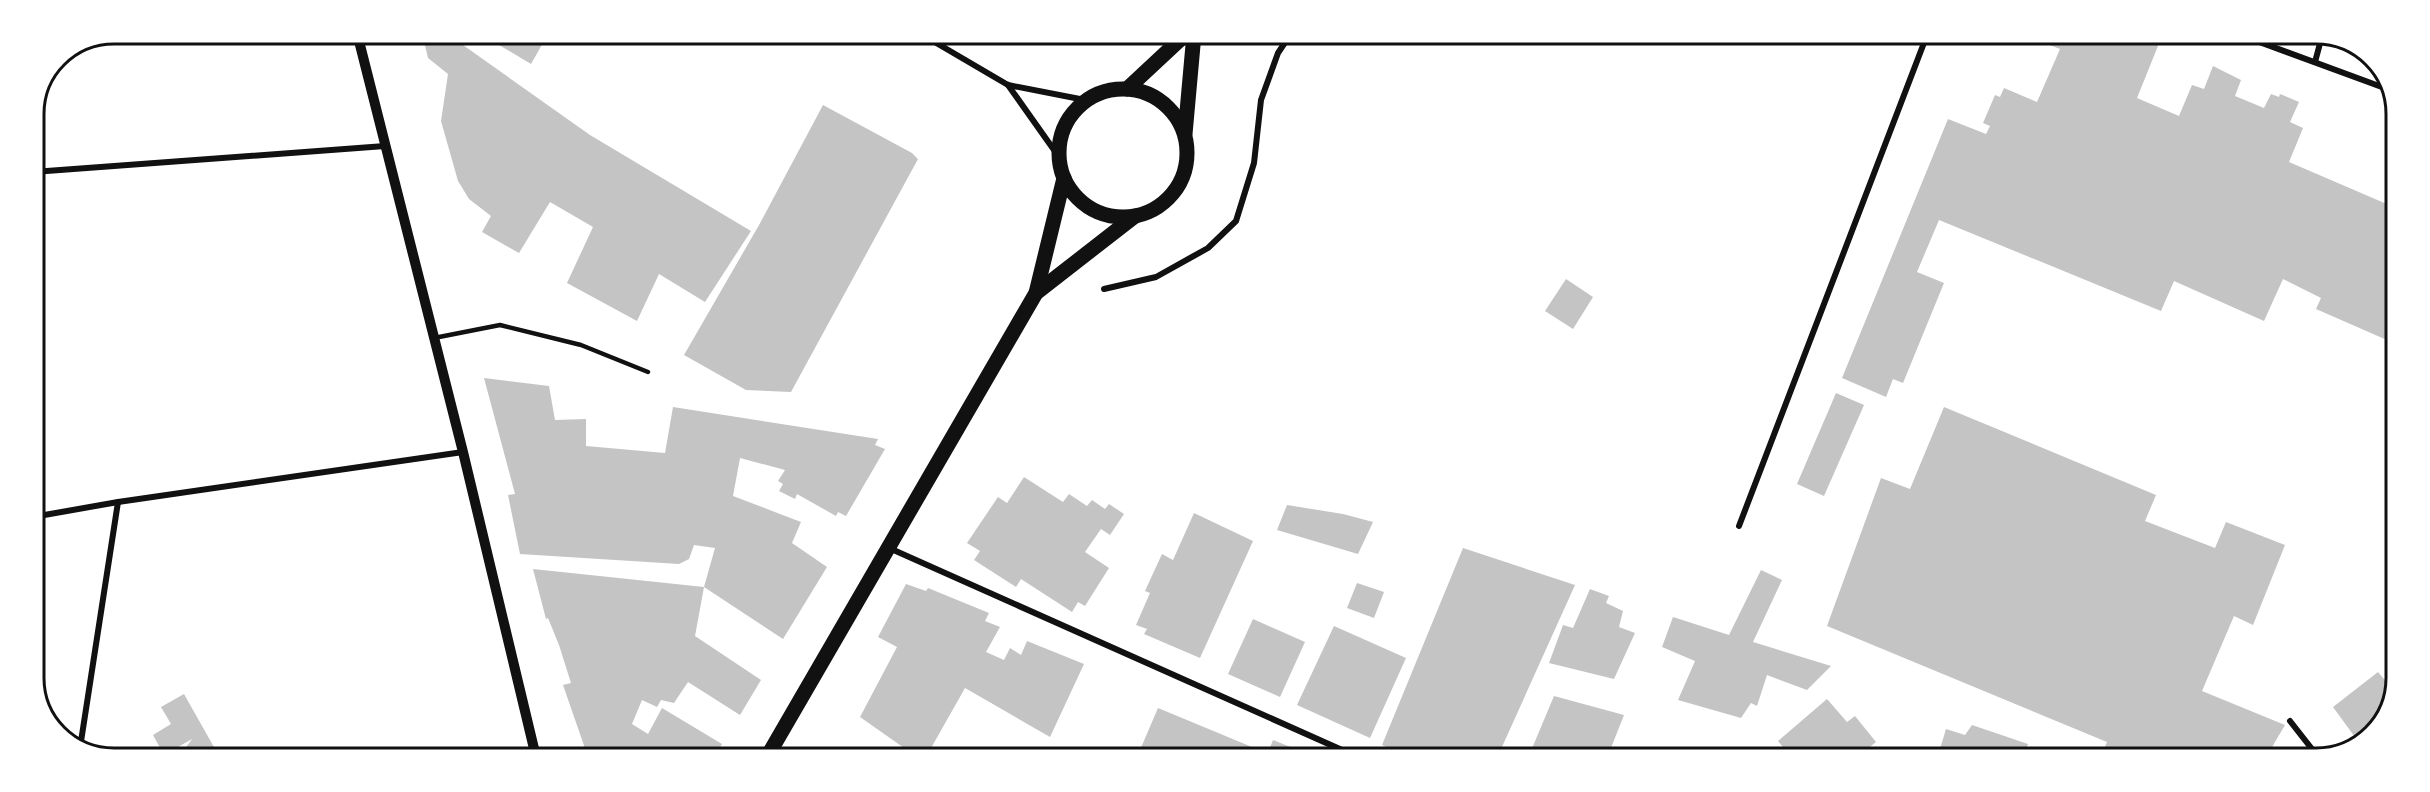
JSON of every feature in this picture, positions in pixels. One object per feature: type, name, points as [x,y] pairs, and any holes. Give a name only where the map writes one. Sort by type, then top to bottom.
[{"type":"main road","points":[[1127,88],[1175,44]]},
{"type":"main road","points":[[1185,134],[1176,117],[1163,102],[1146,93],[1127,88],[1105,91],[1085,100],[1070,116],[1061,135],[1059,157],[1064,178],[1076,196],[1093,210],[1114,217],[1135,216],[1155,209],[1172,195],[1183,177],[1188,156],[1185,134],[1193,44]]},
{"type":"main road","points":[[772,748],[1036,293],[1064,178]]},
{"type":"main road","points":[[1036,293],[1135,216]]},
{"type":"street","points":[[360,44],[463,452],[534,748]]},
{"type":"street","points":[[938,44],[1008,85],[1085,100]]},
{"type":"street","points":[[1104,289],[1155,277],[1208,248],[1236,221],[1254,163],[1261,100],[1278,53],[1284,44]]},
{"type":"street","points":[[1739,526],[1924,44]]},
{"type":"street","points":[[2265,44],[2381,87]]},
{"type":"street","points":[[2314,62],[2320,44]]},
{"type":"street","points":[[1008,85],[1059,157]]},
{"type":"street","points":[[44,171],[385,146]]},
{"type":"street","points":[[44,515],[118,502],[463,452]]},
{"type":"street","points":[[81,740],[118,502]]},
{"type":"street","points":[[888,547],[1338,748]]},
{"type":"street","points":[[2290,721],[2311,748]]},
{"type":"lane","points":[[434,338],[500,325],[581,345],[648,372]]},
{"type":"building","points":[[425,44],[462,44],[590,135],[751,231],[705,302],[659,274],[637,321],[567,283],[593,227],[550,202],[519,253],[482,232],[491,216],[469,199],[458,181],[441,121],[448,74],[428,58]]},
{"type":"building","points":[[497,44],[542,44],[531,64]]},
{"type":"building","points":[[2047,44],[2159,44],[2137,98],[2179,116],[2192,85],[2204,89],[2213,66],[2241,80],[2235,96],[2264,108],[2271,94],[2279,97],[2280,94],[2299,102],[2290,122],[2303,128],[2289,162],[2386,204],[2386,340],[2316,309],[2321,298],[2283,279],[2264,321],[2174,281],[2161,311],[1939,220],[1917,272],[1944,283],[1903,383],[1893,379],[1886,397],[1842,378],[1948,119],[1986,134],[1990,126],[1983,123],[1995,95],[2000,97],[2004,88],[2037,102],[2060,49]]},
{"type":"building","points":[[823,105],[912,153],[918,159],[791,392],[746,390],[684,355],[759,225]]},
{"type":"building","points":[[1566,279],[1593,297],[1573,329],[1545,311]]},
{"type":"building","points":[[484,378],[549,386],[555,420],[586,419],[586,446],[665,453],[673,407],[878,439],[875,445],[885,449],[846,516],[838,512],[836,516],[797,494],[795,499],[779,491],[783,484],[778,481],[785,470],[740,458],[733,496],[801,522],[792,543],[827,567],[783,639],[704,587],[715,548],[694,545],[689,559],[679,564],[520,554],[508,495],[515,494]]},
{"type":"building","points":[[1836,393],[1864,405],[1824,496],[1797,484]]},
{"type":"building","points":[[1944,407],[2156,495],[2145,521],[2215,548],[2226,522],[2285,545],[2253,625],[2234,616],[2202,691],[2285,725],[2271,748],[2105,748],[2107,742],[1827,626],[1881,478],[1910,489]]},
{"type":"building","points":[[1024,477],[1063,502],[1069,494],[1087,506],[1092,500],[1105,509],[1109,504],[1124,514],[1110,535],[1101,529],[1085,552],[1109,568],[1085,606],[1078,602],[1072,612],[1021,579],[1016,587],[974,560],[980,551],[967,543],[998,497],[1007,503]]},
{"type":"building","points":[[1287,505],[1343,514],[1373,522],[1358,554],[1277,530]]},
{"type":"building","points":[[1194,513],[1253,541],[1200,658],[1144,634],[1147,629],[1136,625],[1150,593],[1145,591],[1162,554],[1173,560]]},
{"type":"building","points":[[1463,548],[1575,585],[1502,748],[1388,748],[1382,745]]},
{"type":"building","points":[[533,569],[704,587],[695,636],[761,680],[740,715],[688,682],[674,703],[661,700],[657,707],[642,700],[632,724],[648,734],[662,708],[722,744],[720,748],[585,748],[563,685],[571,683],[559,645],[548,618],[546,619]]},
{"type":"building","points":[[1761,570],[1782,580],[1753,642],[1831,666],[1807,690],[1767,675],[1757,706],[1751,703],[1741,718],[1678,700],[1695,661],[1662,647],[1673,617],[1729,635]]},
{"type":"building","points":[[1357,583],[1384,592],[1374,618],[1347,608]]},
{"type":"building","points":[[906,584],[926,591],[928,588],[989,613],[985,621],[1000,627],[986,652],[1004,660],[1010,648],[1021,655],[1027,641],[1084,664],[1050,737],[965,688],[931,748],[904,748],[860,717],[897,647],[878,637]]},
{"type":"building","points":[[1590,589],[1609,596],[1606,603],[1623,611],[1619,627],[1635,633],[1614,679],[1549,663],[1563,625],[1573,628]]},
{"type":"building","points":[[1253,619],[1305,642],[1280,697],[1228,674]]},
{"type":"building","points":[[1334,626],[1406,658],[1370,738],[1297,705]]},
{"type":"building","points":[[2378,672],[2386,682],[2384,696],[2375,717],[2355,737],[2333,707]]},
{"type":"building","points":[[184,694],[214,748],[186,748],[192,739],[176,748],[160,748],[153,735],[171,724],[161,707]]},
{"type":"building","points":[[1554,696],[1624,715],[1611,748],[1532,748]]},
{"type":"building","points":[[1827,699],[1847,722],[1855,716],[1876,742],[1868,748],[1784,748],[1778,741]]},
{"type":"building","points":[[1158,708],[1252,747],[1252,748],[1141,748]]},
{"type":"building","points":[[1972,725],[2028,744],[2026,748],[1940,748],[1946,729],[1965,735]]},
{"type":"building","points":[[1273,740],[1293,748],[1270,748]]}]
